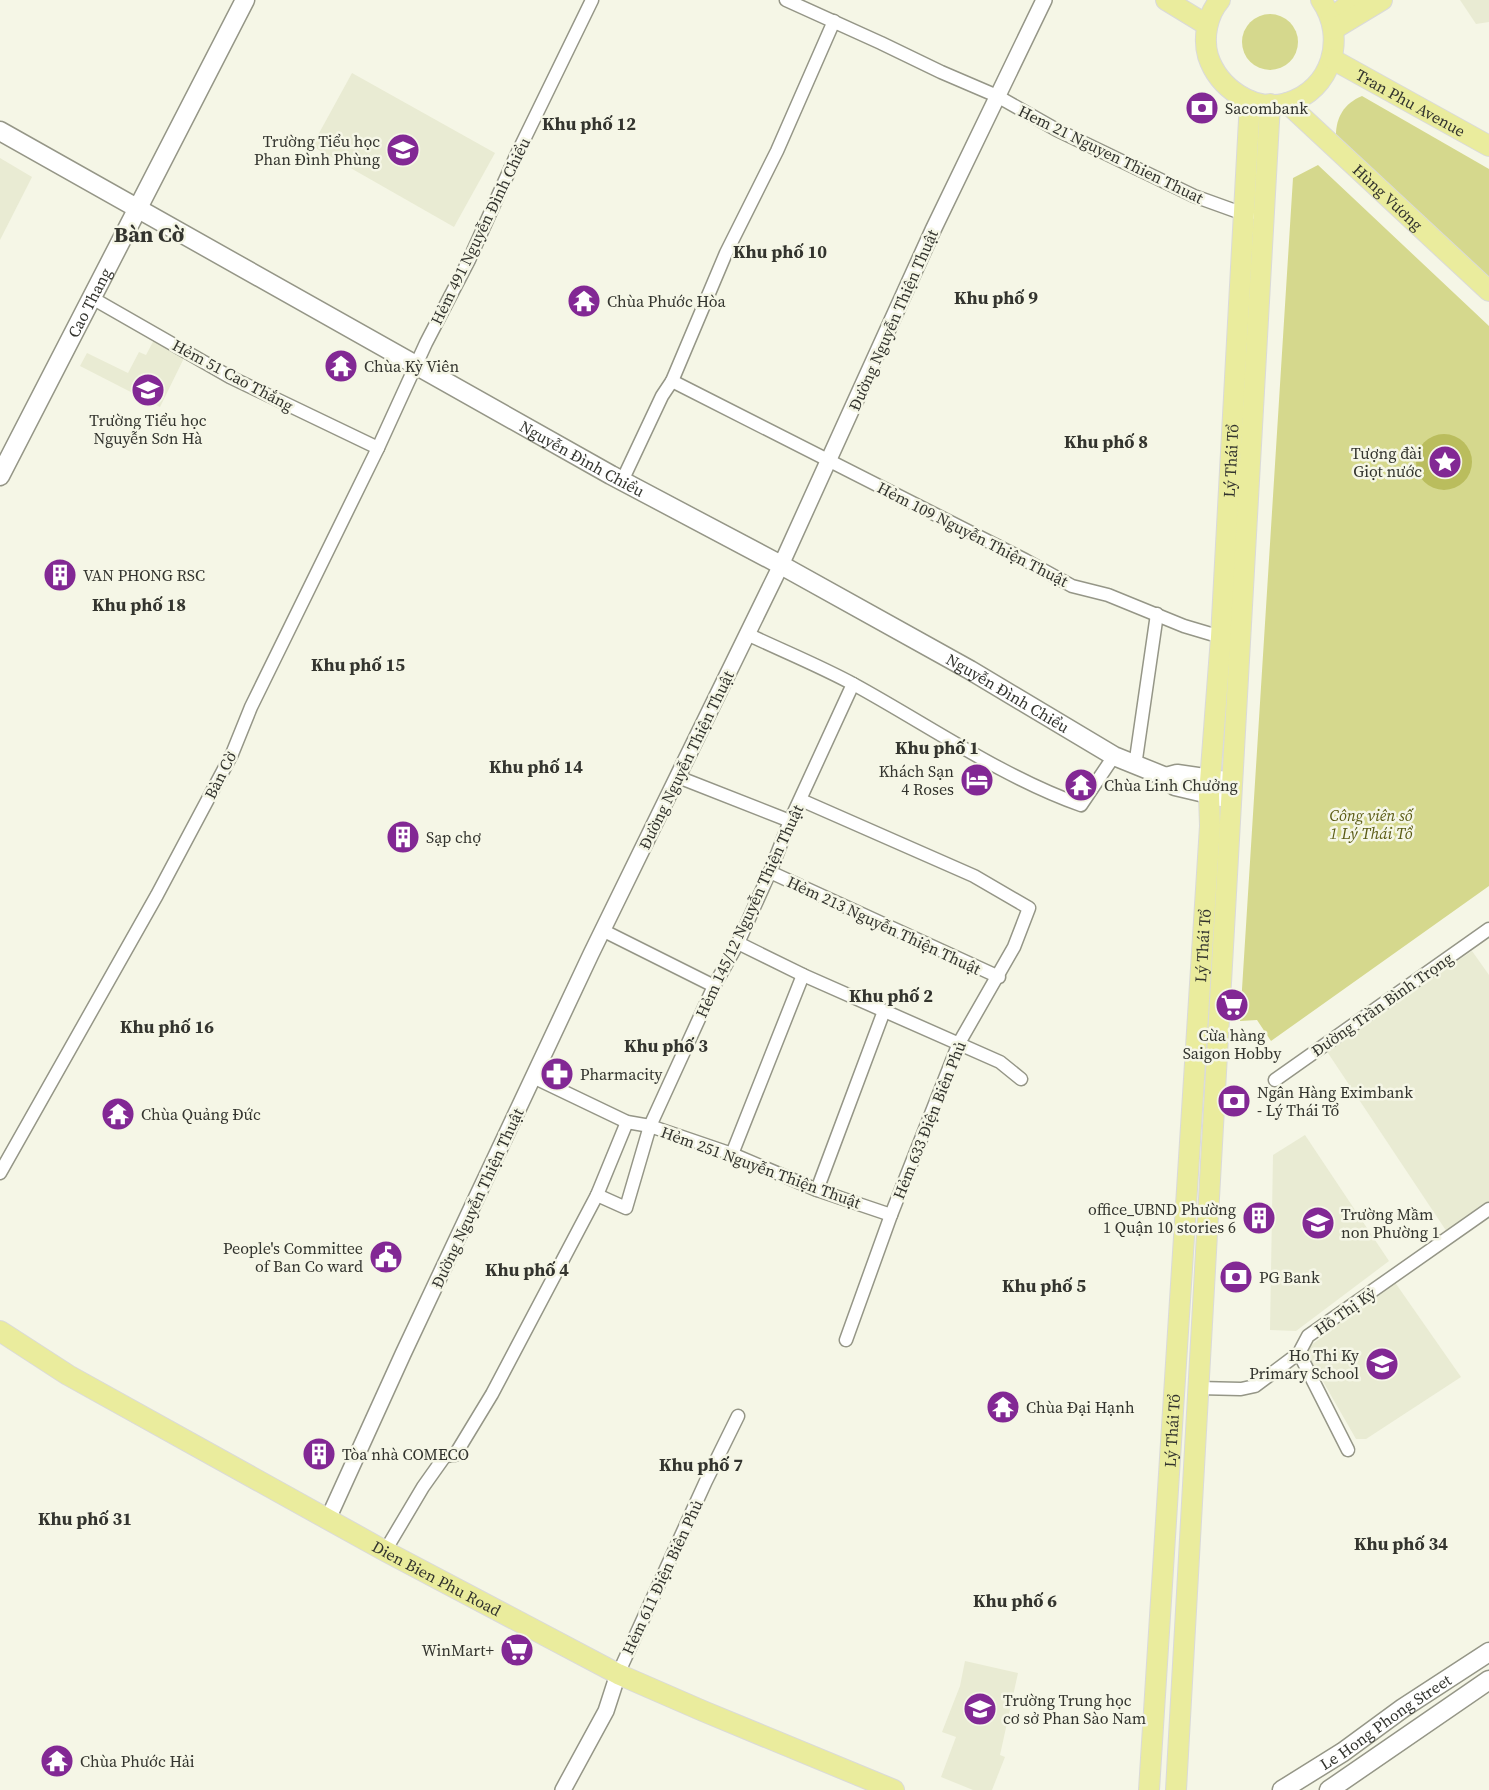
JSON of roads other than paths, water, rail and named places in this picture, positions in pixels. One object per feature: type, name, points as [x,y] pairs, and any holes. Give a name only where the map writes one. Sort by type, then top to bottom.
[{"type":"main road","name":"Cao Thang","points":[[0,476],[245,0]]},
{"type":"main road","points":[[1166,0],[1207,25],[1217,0]]},
{"type":"main road","points":[[1269,103],[1312,89],[1324,75],[1332,59],[1335,39],[1333,24],[1321,0]]},
{"type":"main road","points":[[1333,24],[1354,0]]},
{"type":"main road","points":[[1333,24],[1382,0]]},
{"type":"main road","name":"Hùng Vương","points":[[1207,25],[1207,52],[1218,77],[1233,92],[1269,103],[1489,291]]},
{"type":"main road","name":"Tran Phu Avenue","points":[[1332,59],[1489,146]]},
{"type":"main road","name":"Lý Thái Tổ","points":[[1149,1790],[1210,826],[1210,787],[1253,214],[1269,103]]},
{"type":"main road","name":"Nguyễn Đình Chiểu","points":[[0,131],[622,481],[781,565],[989,680],[1114,756],[1166,777],[1177,774],[1210,787],[1231,791]]},
{"type":"main road","name":"Lý Thái Tổ","points":[[1176,1790],[1231,791],[1253,214]]},
{"type":"main road","name":"Dien Bien Phu Road","points":[[0,1331],[68,1375],[385,1551],[618,1674],[894,1790]]},
{"type":"main road","name":"Le Hong Phong Street","points":[[1282,1790],[1343,1752],[1403,1708],[1489,1652]]},
{"type":"main road","name":"Le Hong Phong Street","points":[[1329,1790],[1489,1680]]},
{"type":"street","name":"Hẻm 491 Nguyễn Ðình Chiểu","points":[[416,365],[469,260],[516,156],[592,0]]},
{"type":"street","name":"Hem 21 Nguyen Thien Thuat","points":[[786,0],[997,96],[1057,130],[1194,196],[1253,214]]},
{"type":"street","name":"Đường Nguyễn Thiện Thuật","points":[[328,1519],[533,1077],[781,565],[929,239],[1044,0]]},
{"type":"street","points":[[622,481],[672,381],[726,253],[777,151],[834,21]]},
{"type":"street","name":"Hẻm 51 Cao Thắng","points":[[92,298],[230,377],[378,448]]},
{"type":"street","name":"Bàn Cờ","points":[[0,1173],[152,905],[232,754],[251,707],[378,448],[416,365]]},
{"type":"street","name":"Hẻm 109 Nguyễn Thiện Thuật","points":[[672,381],[829,459],[1072,586],[1108,595],[1184,626],[1221,638]]},
{"type":"street","points":[[1135,766],[1157,614]]},
{"type":"street","points":[[747,634],[853,684],[974,754],[1057,796],[1081,804],[1114,756]]},
{"type":"street","name":"Hẻm 145/12 Nguyễn Thiện Thuật","points":[[597,1195],[626,1208],[650,1126],[714,986],[738,943],[790,821],[853,684]]},
{"type":"street","points":[[678,777],[790,821]]},
{"type":"street","name":"Hẻm 633 Ðiện Biên Phủ","points":[[801,800],[974,876],[1029,908],[999,977],[959,1043],[891,1215],[846,1340]]},
{"type":"street","name":"Hẻm 213 Nguyễn Thiện Thuật","points":[[770,872],[999,977]]},
{"type":"street","name":"Đường Trần Bình Trọng","points":[[1275,1080],[1489,929]]},
{"type":"street","points":[[604,931],[714,986]]},
{"type":"street","points":[[738,943],[803,975],[1000,1062],[1021,1079]]},
{"type":"street","points":[[732,1154],[803,975]]},
{"type":"street","points":[[817,1190],[884,1011]]},
{"type":"street","name":"Hẻm 251 Nguyễn Thiện Thuật","points":[[533,1077],[627,1122],[650,1126],[732,1154],[817,1190],[891,1215]]},
{"type":"street","points":[[385,1551],[423,1487],[445,1456],[455,1455],[492,1394],[597,1195],[627,1122]]},
{"type":"street","name":"Hồ Thị Kỷ","points":[[1198,1388],[1241,1389],[1255,1386],[1299,1353],[1308,1336],[1489,1209]]},
{"type":"street","points":[[1299,1353],[1348,1450]]},
{"type":"street","points":[[1174,1387],[1198,1388]]},
{"type":"street","name":"Hẻm 611 Điện Biên Phủ","points":[[618,1674],[738,1416]]},
{"type":"street","points":[[563,1790],[606,1711],[618,1674]]},
{"type":"place","name":"Sacombank","points":[[1202,108]]},
{"type":"place","name":"Trường Tiểu học Phan Đình Phùng","points":[[403,150]]},
{"type":"place","name":"Chùa Phước Hòa","points":[[584,301]]},
{"type":"place","name":"Chùa Kỳ Viên","points":[[341,366]]},
{"type":"place","name":"Trường Tiểu học Nguyễn Sơn Hà","points":[[148,390]]},
{"type":"place","name":"Tượng đài Giọt nước","points":[[1445,462]]},
{"type":"place","name":"VAN PHONG RSC","points":[[60,575]]},
{"type":"place","name":"Khách Sạn 4 Roses","points":[[977,780]]},
{"type":"place","name":"Chùa Linh Chưởng","points":[[1081,785]]},
{"type":"place","name":"Sạp chợ","points":[[403,837]]},
{"type":"place","name":"Cừa hàng Saigon Hobby","points":[[1232,1005]]},
{"type":"place","name":"Pharmacity","points":[[557,1074]]},
{"type":"place","name":"Ngân Hàng Eximbank - Lý Thái Tổ","points":[[1234,1101]]},
{"type":"place","name":"Chùa Quảng Đức","points":[[118,1114]]},
{"type":"place","name":"office_UBND Phường 1 Quận 10 stories 6","points":[[1259,1218]]},
{"type":"place","name":"Trường Mầm non Phường 1","points":[[1318,1223]]},
{"type":"place","name":"People's Committee of Ban Co ward","points":[[386,1257]]},
{"type":"place","name":"PG Bank","points":[[1236,1277]]},
{"type":"place","name":"Ho Thi Ky Primary School","points":[[1382,1364]]},
{"type":"place","name":"Chùa Đại Hạnh","points":[[1003,1407]]},
{"type":"place","name":"Tòa nhà COMECO","points":[[319,1454]]},
{"type":"place","name":"WinMart+","points":[[517,1650]]},
{"type":"place","name":"Trường Trung học cơ sở Phan Sào Nam","points":[[980,1709]]},
{"type":"place","name":"Chùa Phước Hải","points":[[57,1761]]},
{"type":"district","name":"Khu phố 12","points":[[589,123]]},
{"type":"district","name":"Bàn Cờ","points":[[149,234]]},
{"type":"district","name":"Khu phố 10","points":[[780,251]]},
{"type":"district","name":"Khu phố 9","points":[[996,297]]},
{"type":"district","name":"Khu phố 8","points":[[1106,441]]},
{"type":"district","name":"Khu phố 18","points":[[139,604]]},
{"type":"district","name":"Khu phố 15","points":[[358,664]]},
{"type":"district","name":"Khu phố 1","points":[[937,747]]},
{"type":"district","name":"Khu phố 14","points":[[536,766]]},
{"type":"district","name":"Khu phố 2","points":[[891,995]]},
{"type":"district","name":"Khu phố 16","points":[[167,1026]]},
{"type":"district","name":"Khu phố 3","points":[[666,1045]]},
{"type":"district","name":"Khu phố 4","points":[[527,1269]]},
{"type":"district","name":"Khu phố 5","points":[[1044,1285]]},
{"type":"district","name":"Khu phố 7","points":[[701,1464]]},
{"type":"district","name":"Khu phố 31","points":[[85,1518]]},
{"type":"district","name":"Khu phố 34","points":[[1401,1543]]},
{"type":"district","name":"Khu phố 6","points":[[1015,1600]]},
{"type":"park label","name":"Công viên số 1 Lý Thái Tổ","points":[[1371,824]]}]
